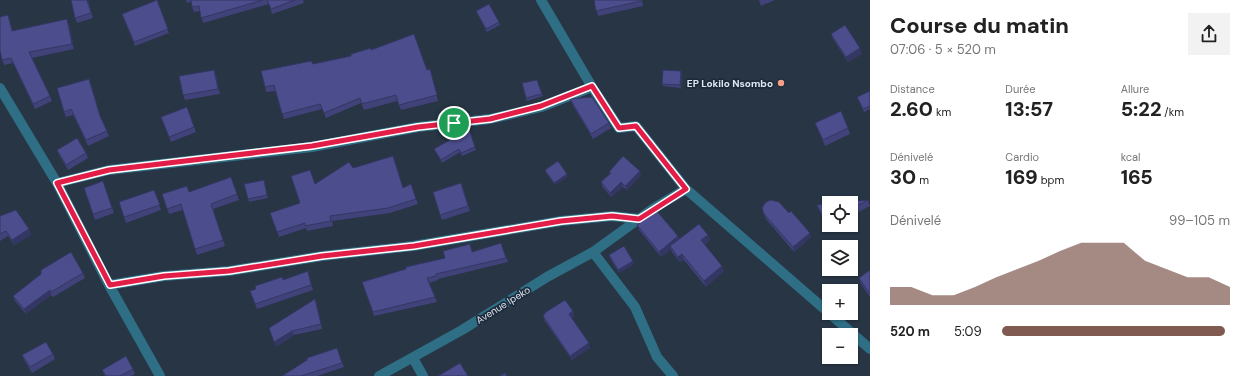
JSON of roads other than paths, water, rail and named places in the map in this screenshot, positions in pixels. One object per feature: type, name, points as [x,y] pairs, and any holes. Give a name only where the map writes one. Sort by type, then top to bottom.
[{"type":"street","points":[[541,0],[592,86],[619,128],[636,126],[686,189],[822,307]]},
{"type":"street","points":[[57,183],[109,170],[312,146],[418,127],[490,119],[541,106],[592,86]]},
{"type":"street","points":[[0,88],[57,183],[110,285],[160,376]]},
{"type":"street","name":"Avenue Ipeko","points":[[378,376],[462,330],[547,277],[593,252],[639,219],[686,189]]},
{"type":"street","points":[[110,285],[164,276],[229,271],[322,256],[414,246],[561,221],[612,216],[639,219]]},
{"type":"street","points":[[593,252],[635,307],[657,357],[673,376]]},
{"type":"street","points":[[837,320],[870,349]]},
{"type":"street","points":[[413,358],[423,376]]},
{"type":"place","name":"EP Lokilo Nsombo","points":[[781,83]]}]
